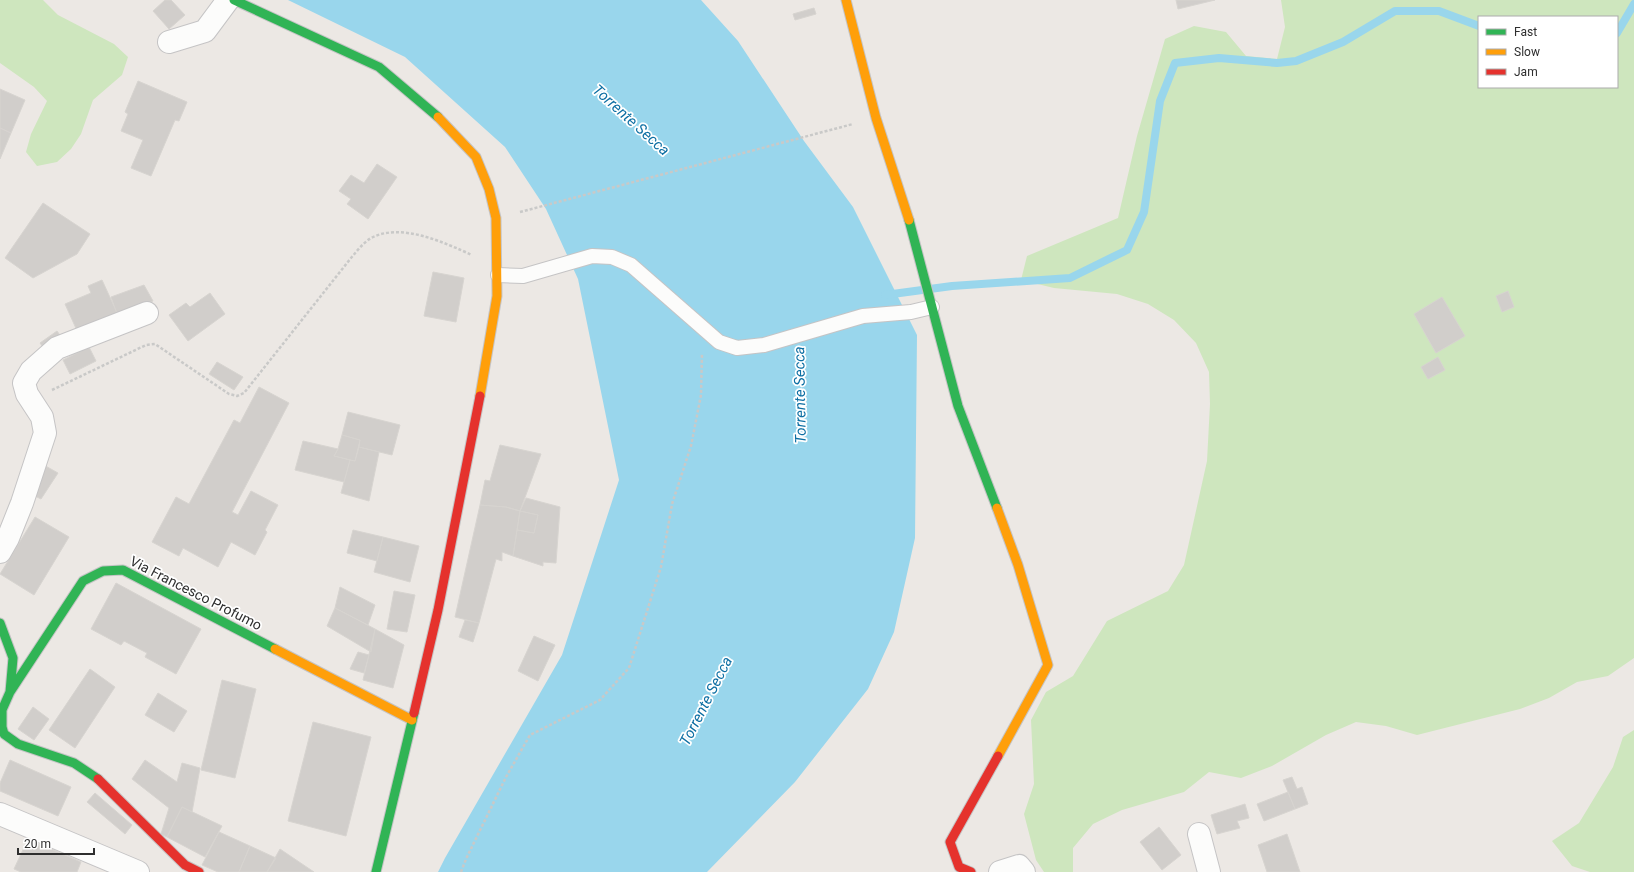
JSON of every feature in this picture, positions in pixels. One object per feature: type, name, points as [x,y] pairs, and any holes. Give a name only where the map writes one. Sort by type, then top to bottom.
[{"type":"street","points":[[169,42],[205,31],[228,0]]},
{"type":"street","points":[[234,0],[379,67],[441,119],[476,157],[489,189],[496,218],[498,296],[469,455],[438,610],[376,872]]},
{"type":"street","points":[[846,0],[876,118],[909,218],[958,406],[1018,565],[1048,665],[950,842],[959,867],[971,872]]},
{"type":"street","points":[[0,552],[8,538],[22,503],[45,433],[42,417],[31,400],[24,383],[32,371],[57,348],[147,313]]},
{"type":"street","name":"Via Francesco Profumo","points":[[199,872],[185,865],[103,782],[74,763],[10,740],[4,734],[1,727],[2,710],[10,692],[83,581],[103,571],[123,570],[412,720]]},
{"type":"street","name":"Via Francesco Profumo","points":[[0,623],[13,658],[10,692]]},
{"type":"street","points":[[0,814],[138,872]]},
{"type":"street","points":[[1199,834],[1209,872]]},
{"type":"street","points":[[1000,872],[1019,866],[1024,872]]},
{"type":"lane","points":[[498,275],[523,276],[592,256],[612,256],[631,265],[719,342],[737,348],[764,345],[863,316],[911,312],[932,306]]},
{"type":"path","points":[[496,218],[876,118]]},
{"type":"path","points":[[31,400],[146,345],[155,344],[229,394],[237,396],[244,393],[355,254],[372,238],[384,234],[401,232],[440,241],[472,256],[498,275]]},
{"type":"path","points":[[461,872],[506,777],[530,735],[600,700],[630,668],[661,567],[672,504],[691,446],[701,395],[702,328]]},
{"type":"green space","points":[[0,0],[43,0],[58,15],[114,44],[128,57],[122,75],[93,100],[81,134],[71,149],[57,162],[37,166],[26,152],[31,134],[47,101],[34,87],[0,63]]},
{"type":"green space","points":[[1281,0],[1634,0],[1634,658],[1608,676],[1577,682],[1549,698],[1520,709],[1417,735],[1386,726],[1356,722],[1326,735],[1272,766],[1241,778],[1209,772],[1184,792],[1122,810],[1093,824],[1073,848],[1073,872],[1044,872],[1036,860],[1024,814],[1034,784],[1031,720],[1046,692],[1073,676],[1107,621],[1168,591],[1184,565],[1207,461],[1210,404],[1209,372],[1196,343],[1174,320],[1148,304],[1117,294],[1054,288],[1021,280],[1027,256],[1118,218],[1137,136],[1165,39],[1194,26],[1226,32],[1246,56],[1277,59],[1285,27]]},
{"type":"green space","points":[[1634,730],[1634,872],[1590,872],[1572,866],[1552,841],[1579,823],[1613,767],[1623,737]]},
{"type":"water","name":"Torrente Secca","points":[[288,0],[701,0],[738,41],[804,141],[853,207],[917,335],[915,538],[894,632],[868,689],[795,782],[707,872],[438,872],[562,655],[619,480],[578,279],[546,209],[505,147],[405,57]]},
{"type":"building","points":[[165,0],[171,0],[185,15],[169,29],[153,11]]},
{"type":"building","points":[[1176,0],[1215,0],[1178,9]]},
{"type":"building","points":[[814,8],[816,14],[795,20],[793,14]]},
{"type":"building","points":[[138,81],[187,102],[179,121],[175,120],[151,176],[131,168],[143,140],[121,131],[128,114],[125,112]]},
{"type":"building","points":[[0,89],[25,100],[11,133],[0,128]]},
{"type":"building","points":[[0,128],[11,133],[0,159]]},
{"type":"building","points":[[377,164],[397,177],[368,219],[347,204],[351,199],[339,191],[351,175],[364,183]]},
{"type":"building","points":[[43,203],[90,234],[77,254],[33,278],[5,258]]},
{"type":"building","points":[[433,272],[464,278],[456,322],[424,316]]},
{"type":"building","points":[[102,280],[119,317],[79,335],[65,304],[91,293],[88,286]]},
{"type":"building","points":[[144,285],[153,301],[117,314],[111,297]]},
{"type":"building","points":[[1508,291],[1514,307],[1502,312],[1496,296]]},
{"type":"building","points":[[210,293],[225,314],[188,341],[169,315],[186,303],[190,307]]},
{"type":"building","points":[[1442,297],[1465,336],[1436,353],[1414,314]]},
{"type":"building","points":[[57,331],[62,338],[45,350],[40,343]]},
{"type":"building","points":[[89,347],[96,361],[70,374],[63,360]]},
{"type":"building","points":[[1438,357],[1445,370],[1428,379],[1421,367]]},
{"type":"building","points":[[217,362],[243,377],[234,390],[209,374]]},
{"type":"building","points":[[259,387],[289,403],[232,512],[238,515],[251,491],[278,505],[265,530],[267,532],[255,555],[231,542],[218,567],[183,548],[179,556],[152,542],[176,497],[189,504],[234,420],[240,423]]},
{"type":"building","points":[[348,412],[400,425],[392,455],[359,447],[360,440],[342,435]]},
{"type":"building","points":[[342,435],[360,440],[355,461],[334,456],[338,449]]},
{"type":"building","points":[[303,441],[338,449],[334,456],[350,460],[344,482],[295,470]]},
{"type":"building","points":[[500,445],[541,454],[520,511],[506,507],[480,505],[485,480],[490,481]]},
{"type":"building","points":[[359,447],[379,452],[369,501],[341,493],[350,460],[355,461]]},
{"type":"building","points":[[42,464],[58,473],[41,499],[29,493]]},
{"type":"building","points":[[526,498],[560,507],[556,563],[543,562],[543,566],[513,556],[517,530],[534,533],[538,515],[520,511]]},
{"type":"building","points":[[480,505],[506,507],[520,511],[513,556],[502,552],[502,561],[496,559],[479,623],[455,617]]},
{"type":"building","points":[[520,511],[538,515],[534,533],[517,530]]},
{"type":"building","points":[[35,517],[69,537],[34,595],[0,574]]},
{"type":"building","points":[[353,530],[383,537],[377,561],[347,553]]},
{"type":"building","points":[[383,537],[419,546],[410,582],[374,572]]},
{"type":"building","points":[[116,583],[201,629],[176,674],[145,657],[147,653],[124,641],[121,645],[91,629]]},
{"type":"building","points":[[340,587],[375,605],[368,625],[335,608]]},
{"type":"building","points":[[394,591],[415,595],[407,632],[387,629]]},
{"type":"building","points":[[335,608],[375,629],[371,652],[327,626]]},
{"type":"building","points":[[465,620],[479,623],[473,642],[459,637]]},
{"type":"building","points":[[375,629],[404,645],[393,688],[363,680]]},
{"type":"building","points":[[534,636],[555,645],[538,681],[518,671]]},
{"type":"building","points":[[358,652],[369,655],[364,673],[350,669]]},
{"type":"building","points":[[90,669],[115,687],[75,748],[49,730]]},
{"type":"building","points":[[222,680],[256,689],[235,778],[201,770]]},
{"type":"building","points":[[158,693],[187,711],[174,732],[145,715]]},
{"type":"building","points":[[33,707],[49,719],[34,740],[18,729]]},
{"type":"building","points":[[313,722],[371,737],[346,836],[288,821]]},
{"type":"building","points":[[10,760],[71,787],[58,816],[0,791],[0,783]]},
{"type":"building","points":[[145,760],[177,782],[182,763],[200,768],[192,812],[182,807],[167,837],[161,834],[169,808],[132,779]]},
{"type":"building","points":[[1292,777],[1297,789],[1302,787],[1308,804],[1295,809],[1283,780]]},
{"type":"building","points":[[1288,792],[1295,809],[1264,821],[1257,804]]},
{"type":"building","points":[[95,793],[132,825],[125,834],[87,802]]},
{"type":"building","points":[[1245,804],[1249,818],[1237,821],[1240,828],[1217,834],[1211,815]]},
{"type":"building","points":[[182,807],[222,826],[205,857],[167,837]]},
{"type":"building","points":[[1159,827],[1181,855],[1162,870],[1140,842]]},
{"type":"building","points":[[219,832],[250,846],[239,872],[218,872],[202,865]]},
{"type":"building","points":[[1287,834],[1300,872],[1267,872],[1258,845]]},
{"type":"building","points":[[28,839],[81,862],[77,872],[21,872],[14,869]]},
{"type":"building","points":[[250,846],[276,858],[267,872],[239,872]]},
{"type":"building","points":[[280,849],[314,872],[267,872]]},
{"type":"waterway","points":[[1618,31],[1634,4]]},
{"type":"waterway","points":[[885,295],[952,286],[1070,278],[1127,250],[1144,212],[1160,101],[1175,63],[1219,58],[1277,63],[1296,61],[1343,42],[1395,11],[1439,11],[1478,26]]},
{"type":"traffic: fast","points":[[234,0],[379,67],[438,117]]},
{"type":"traffic: fast","points":[[909,220],[958,406],[997,508]]},
{"type":"traffic: fast","points":[[10,692],[83,581],[103,571],[123,570],[275,649]]},
{"type":"traffic: fast","points":[[0,623],[13,658],[10,692],[2,710],[2,727],[4,734],[18,744],[74,763],[98,779]]},
{"type":"traffic: fast","points":[[376,872],[414,713]]},
{"type":"traffic: slow","points":[[846,0],[876,118],[909,220]]},
{"type":"traffic: slow","points":[[438,117],[476,157],[489,189],[496,218],[497,296],[480,396]]},
{"type":"traffic: slow","points":[[997,508],[1018,565],[1048,665],[998,756]]},
{"type":"traffic: slow","points":[[275,649],[412,720]]},
{"type":"traffic: jam","points":[[414,713],[438,610],[480,396]]},
{"type":"traffic: jam","points":[[971,872],[959,867],[950,842],[998,756]]},
{"type":"traffic: jam","points":[[98,779],[185,865],[199,872]]}]
